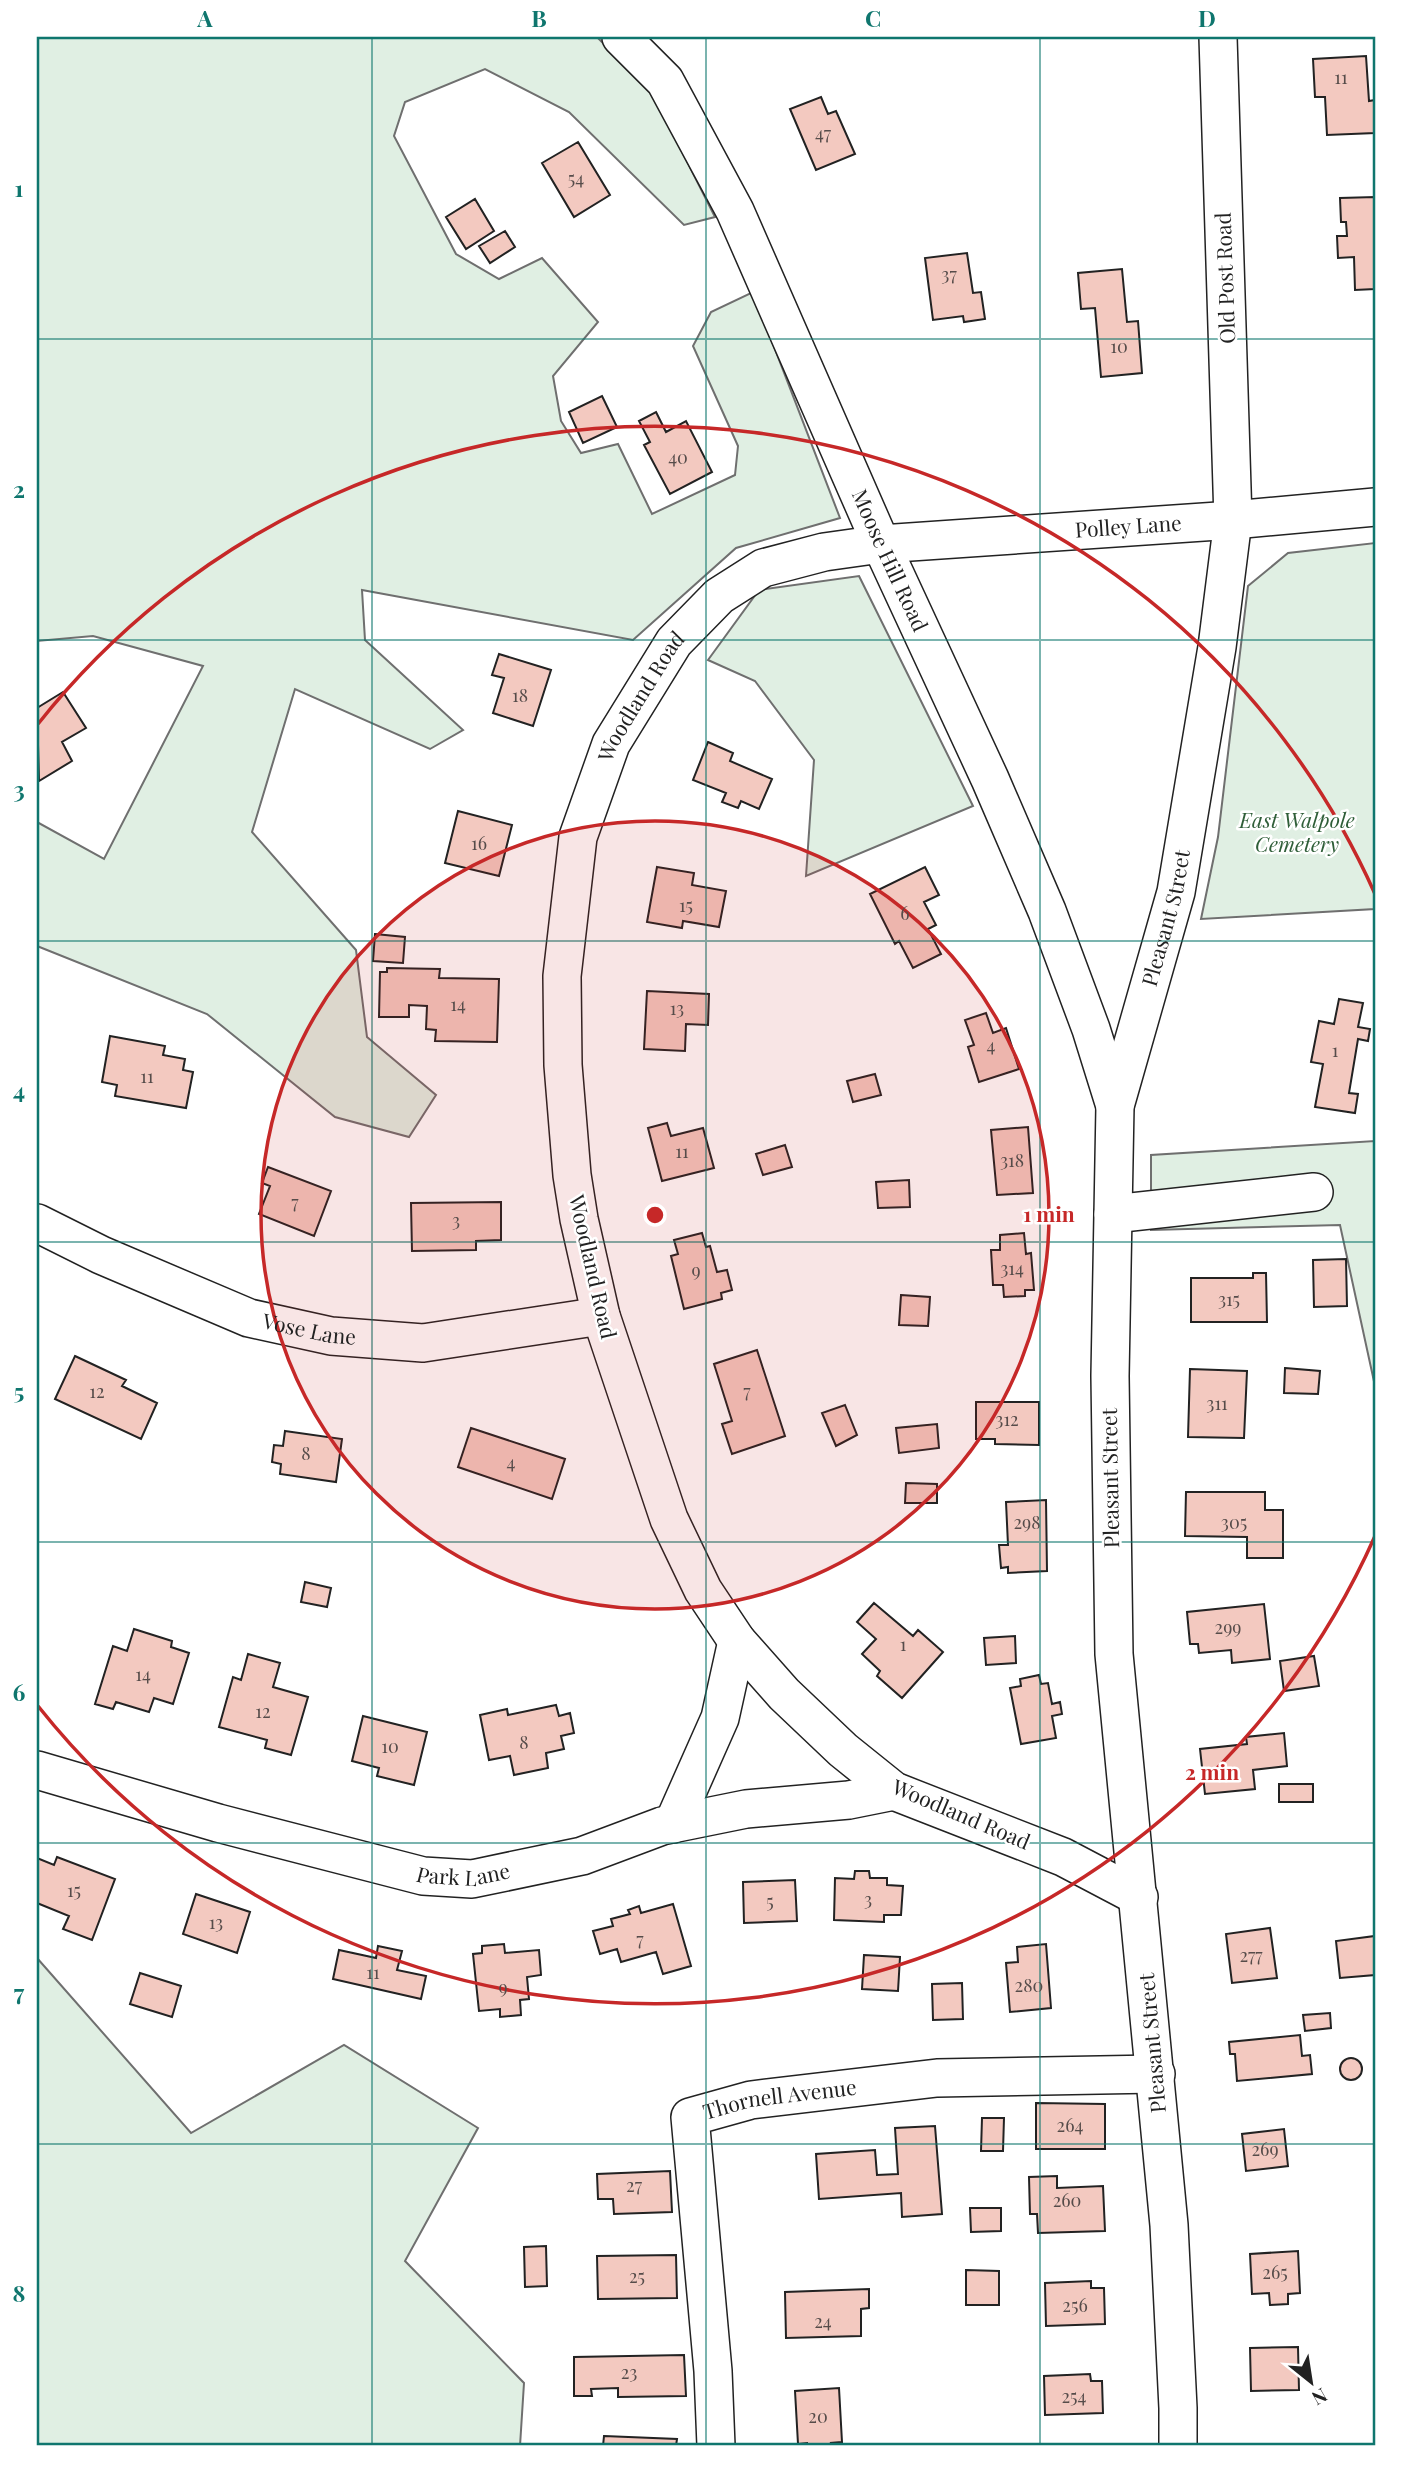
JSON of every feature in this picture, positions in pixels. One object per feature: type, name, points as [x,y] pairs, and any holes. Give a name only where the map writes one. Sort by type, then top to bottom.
[{"type":"street","name":"Moose Hill Road","points":[[621,37],[665,81],[735,211],[881,544],[990,779],[1047,911],[1091,1029],[1115,1105]]},
{"type":"street","name":"Old Post Road","points":[[1218,37],[1233,520]]},
{"type":"street","name":"Polley Lane","points":[[881,544],[1233,520],[1375,507]]},
{"type":"street","name":"Pleasant Street","points":[[1178,2446],[1172,2266],[1156,2074],[1114,1654],[1110,1376],[1115,1105],[1176,892],[1217,647],[1233,520]]},
{"type":"street","name":"Woodland Road","points":[[881,544],[824,552],[763,568],[719,596],[674,642],[611,744],[578,837],[562,975],[564,1065],[572,1175],[579,1219],[601,1316],[669,1519],[703,1590],[737,1641],[784,1694],[843,1750],[894,1791],[1063,1857],[1139,1896]]},
{"type":"street","points":[[1113,1214],[1314,1192]]},
{"type":"street","name":"Vose Lane","points":[[37,1223],[101,1255],[249,1318],[331,1336],[423,1343],[601,1316]]},
{"type":"street","points":[[673,1824],[720,1718],[737,1641]]},
{"type":"street","name":"Park Lane","points":[[37,1770],[218,1823],[423,1876],[472,1879],[582,1856],[673,1824],[746,1809],[849,1800],[894,1791]]},
{"type":"street","name":"Thornell Avenue","points":[[716,2446],[713,2371],[690,2117],[751,2100],[937,2078],[1156,2074]]},
{"type":"green space","points":[[37,37],[597,37],[653,94],[715,217],[684,225],[569,112],[485,69],[405,102],[394,136],[456,254],[499,279],[542,258],[598,322],[553,376],[561,421],[581,453],[618,444],[652,514],[735,475],[738,446],[693,346],[711,312],[753,292],[840,518],[736,548],[633,640],[362,590],[365,640],[463,730],[430,749],[295,689],[252,832],[356,950],[367,1037],[436,1095],[409,1137],[335,1117],[207,1014],[37,946],[37,822],[104,859],[203,666],[93,636],[37,641]]},
{"type":"green space","name":"East Walpole Cemetery","points":[[1375,543],[1375,909],[1201,919],[1218,837],[1248,586],[1288,553]]},
{"type":"green space","points":[[859,576],[973,806],[806,876],[814,760],[755,681],[708,660],[759,590]]},
{"type":"green space","points":[[1375,1141],[1375,1386],[1340,1225],[1151,1230],[1151,1155]]},
{"type":"green space","points":[[37,1958],[191,2133],[344,2045],[478,2128],[405,2261],[524,2383],[520,2446],[37,2446]]},
{"type":"building","points":[[1366,56],[1369,101],[1375,100],[1375,133],[1327,135],[1325,97],[1315,97],[1313,59]]},
{"type":"building","points":[[821,97],[828,114],[836,111],[855,154],[816,170],[790,109]]},
{"type":"building","points":[[578,142],[610,195],[574,217],[542,163]]},
{"type":"building","points":[[1375,197],[1375,289],[1355,290],[1354,257],[1338,258],[1337,236],[1347,236],[1346,222],[1341,222],[1340,198]]},
{"type":"building","points":[[475,199],[494,231],[466,249],[446,217]]},
{"type":"building","points":[[505,231],[515,247],[490,263],[479,246]]},
{"type":"building","points":[[967,253],[973,293],[981,292],[985,319],[964,322],[963,316],[933,320],[925,258]]},
{"type":"building","points":[[1122,269],[1127,322],[1138,321],[1142,373],[1101,377],[1095,308],[1081,309],[1078,273]]},
{"type":"building","points":[[602,396],[617,427],[583,443],[569,412]]},
{"type":"building","points":[[656,412],[666,432],[686,421],[712,472],[670,494],[644,445],[650,442],[639,421]]},
{"type":"building","points":[[499,654],[551,670],[533,726],[493,713],[504,678],[492,675]]},
{"type":"building","points":[[63,692],[86,728],[62,742],[72,761],[39,781],[37,708]]},
{"type":"building","points":[[708,742],[733,753],[730,761],[772,779],[759,809],[741,801],[738,808],[722,802],[726,793],[693,780]]},
{"type":"building","points":[[458,811],[512,825],[499,876],[445,863]]},
{"type":"building","points":[[657,867],[694,873],[692,885],[726,891],[719,927],[683,921],[682,928],[647,922]]},
{"type":"building","points":[[925,867],[939,895],[924,902],[936,925],[928,929],[941,954],[913,968],[899,941],[895,944],[870,894]]},
{"type":"building","points":[[375,934],[405,937],[403,963],[373,961]]},
{"type":"building","points":[[387,968],[440,969],[439,978],[499,979],[497,1042],[435,1041],[436,1030],[426,1029],[427,1006],[409,1005],[409,1017],[379,1017],[380,972],[387,972]]},
{"type":"building","points":[[647,991],[709,994],[708,1025],[686,1024],[685,1051],[644,1049]]},
{"type":"building","points":[[1339,999],[1363,1003],[1358,1027],[1370,1029],[1368,1041],[1358,1039],[1349,1093],[1358,1094],[1355,1113],[1315,1107],[1323,1064],[1311,1062],[1319,1021],[1334,1024]]},
{"type":"building","points":[[986,1013],[993,1033],[1006,1028],[1019,1069],[979,1082],[968,1047],[974,1045],[965,1020]]},
{"type":"building","points":[[110,1036],[165,1046],[163,1055],[185,1059],[183,1070],[193,1072],[186,1108],[115,1096],[117,1085],[102,1082]]},
{"type":"building","points":[[875,1074],[881,1095],[853,1102],[847,1081]]},
{"type":"building","points":[[667,1123],[671,1136],[703,1128],[714,1168],[662,1181],[648,1128]]},
{"type":"building","points":[[1028,1127],[1033,1193],[997,1195],[991,1130]]},
{"type":"building","points":[[785,1145],[792,1167],[763,1175],[756,1154]]},
{"type":"building","points":[[268,1167],[331,1191],[314,1236],[259,1214],[270,1186],[262,1183]]},
{"type":"building","points":[[909,1180],[910,1207],[878,1208],[876,1182]]},
{"type":"building","points":[[501,1202],[501,1240],[476,1241],[476,1250],[412,1251],[411,1203]]},
{"type":"building","points":[[702,1233],[706,1247],[710,1246],[717,1272],[727,1270],[732,1290],[721,1293],[722,1299],[684,1309],[671,1256],[678,1254],[674,1240]]},
{"type":"building","points":[[1024,1233],[1026,1254],[1031,1253],[1034,1290],[1025,1290],[1025,1296],[1004,1297],[1003,1285],[993,1285],[991,1250],[1000,1250],[1000,1235]]},
{"type":"building","points":[[1346,1259],[1347,1306],[1314,1307],[1313,1260]]},
{"type":"building","points":[[1253,1273],[1266,1273],[1267,1322],[1191,1322],[1191,1278],[1253,1278]]},
{"type":"building","points":[[901,1295],[930,1297],[928,1326],[899,1325]]},
{"type":"building","points":[[757,1350],[785,1436],[732,1454],[722,1424],[732,1421],[714,1364]]},
{"type":"building","points":[[75,1356],[126,1380],[122,1386],[157,1403],[141,1439],[55,1399]]},
{"type":"building","points":[[1285,1368],[1320,1371],[1318,1394],[1284,1393]]},
{"type":"building","points":[[1190,1369],[1247,1371],[1244,1438],[1188,1437]]},
{"type":"building","points":[[976,1402],[1039,1402],[1039,1445],[995,1444],[995,1439],[976,1439]]},
{"type":"building","points":[[845,1405],[857,1435],[836,1446],[822,1413]]},
{"type":"building","points":[[937,1424],[939,1448],[899,1453],[896,1428]]},
{"type":"building","points":[[471,1428],[565,1459],[552,1499],[458,1467]]},
{"type":"building","points":[[285,1431],[342,1439],[336,1482],[280,1474],[281,1464],[272,1462],[274,1445],[283,1446]]},
{"type":"building","points":[[906,1483],[937,1484],[937,1503],[905,1503]]},
{"type":"building","points":[[1186,1492],[1265,1492],[1265,1510],[1283,1510],[1283,1558],[1247,1558],[1247,1537],[1185,1536]]},
{"type":"building","points":[[1046,1500],[1047,1571],[1008,1573],[1008,1567],[1001,1568],[999,1545],[1008,1545],[1006,1502]]},
{"type":"building","points":[[305,1582],[331,1588],[327,1607],[301,1602]]},
{"type":"building","points":[[874,1603],[913,1636],[918,1630],[943,1652],[902,1698],[877,1676],[880,1671],[862,1654],[876,1639],[857,1622]]},
{"type":"building","points":[[1264,1604],[1270,1659],[1232,1663],[1231,1650],[1199,1653],[1198,1644],[1190,1644],[1187,1612]]},
{"type":"building","points":[[134,1629],[172,1641],[171,1647],[189,1653],[173,1704],[154,1698],[149,1712],[116,1702],[113,1709],[95,1704],[113,1646],[127,1651]]},
{"type":"building","points":[[1015,1636],[1016,1663],[986,1665],[984,1638]]},
{"type":"building","points":[[248,1654],[280,1663],[273,1687],[308,1697],[291,1755],[265,1748],[267,1740],[219,1727],[233,1677],[241,1680]]},
{"type":"building","points":[[1314,1656],[1319,1686],[1284,1691],[1280,1661]]},
{"type":"building","points":[[1039,1675],[1041,1684],[1048,1683],[1052,1704],[1060,1702],[1062,1714],[1052,1716],[1056,1738],[1021,1744],[1010,1688],[1021,1686],[1020,1679]]},
{"type":"building","points":[[556,1705],[559,1716],[570,1713],[574,1733],[561,1736],[564,1749],[546,1753],[548,1768],[514,1775],[510,1756],[489,1760],[480,1715],[507,1709],[508,1715]]},
{"type":"building","points":[[363,1716],[427,1732],[414,1785],[377,1776],[379,1768],[352,1761]]},
{"type":"building","points":[[1284,1733],[1287,1766],[1253,1770],[1255,1789],[1205,1794],[1200,1749],[1247,1744],[1246,1737]]},
{"type":"building","points":[[1279,1784],[1313,1784],[1313,1802],[1279,1802]]},
{"type":"building","points":[[57,1857],[115,1879],[92,1940],[63,1929],[69,1916],[37,1903],[37,1858],[54,1865]]},
{"type":"building","points":[[855,1871],[869,1871],[870,1878],[887,1878],[887,1885],[903,1886],[901,1915],[884,1915],[884,1922],[834,1920],[835,1878],[854,1879]]},
{"type":"building","points":[[795,1880],[797,1921],[744,1923],[743,1882]]},
{"type":"building","points":[[196,1894],[250,1912],[237,1953],[183,1934]]},
{"type":"building","points":[[673,1904],[691,1966],[663,1974],[656,1952],[621,1962],[617,1949],[600,1954],[593,1931],[613,1926],[611,1919],[630,1914],[628,1910],[639,1906],[641,1913]]},
{"type":"building","points":[[1270,1928],[1277,1978],[1232,1983],[1226,1934]]},
{"type":"building","points":[[1375,1936],[1375,1975],[1340,1978],[1336,1941]]},
{"type":"building","points":[[504,1944],[505,1953],[539,1950],[541,1975],[527,1977],[529,1999],[520,2000],[521,2015],[500,2017],[500,2009],[479,2011],[473,1954],[482,1953],[482,1946]]},
{"type":"building","points":[[1046,1944],[1051,2008],[1010,2012],[1006,1963],[1018,1962],[1017,1947]]},
{"type":"building","points":[[378,1946],[402,1951],[397,1970],[426,1976],[421,1999],[333,1979],[339,1950],[376,1958]]},
{"type":"building","points":[[864,1955],[900,1957],[898,1991],[862,1989]]},
{"type":"building","points":[[140,1973],[181,1986],[172,2017],[130,2004]]},
{"type":"building","points":[[962,1983],[963,2019],[933,2020],[932,1984]]},
{"type":"building","points":[[1330,2013],[1331,2028],[1305,2031],[1303,2015]]},
{"type":"building","points":[[1300,2035],[1302,2056],[1310,2055],[1312,2074],[1237,2081],[1235,2054],[1230,2054],[1229,2042]]},
{"type":"building","points":[[1351,2058],[1359,2061],[1362,2069],[1359,2077],[1351,2080],[1343,2077],[1340,2069],[1343,2061]]},
{"type":"building","points":[[1036,2103],[1105,2104],[1105,2149],[1036,2149]]},
{"type":"building","points":[[982,2118],[1004,2118],[1003,2151],[981,2151]]},
{"type":"building","points":[[935,2126],[942,2214],[902,2217],[901,2193],[819,2199],[816,2154],[875,2150],[877,2175],[898,2174],[895,2128]]},
{"type":"building","points":[[1284,2129],[1288,2166],[1246,2171],[1242,2134]]},
{"type":"building","points":[[670,2171],[672,2212],[614,2214],[613,2199],[598,2199],[597,2174]]},
{"type":"building","points":[[1057,2176],[1057,2188],[1103,2186],[1105,2231],[1038,2233],[1037,2214],[1030,2214],[1029,2177]]},
{"type":"building","points":[[970,2208],[1001,2208],[1001,2231],[971,2232]]},
{"type":"building","points":[[546,2246],[547,2286],[525,2287],[524,2247]]},
{"type":"building","points":[[1298,2251],[1300,2293],[1288,2294],[1288,2304],[1270,2305],[1269,2293],[1252,2294],[1250,2254]]},
{"type":"building","points":[[676,2255],[677,2298],[598,2299],[597,2256]]},
{"type":"building","points":[[966,2270],[999,2271],[999,2305],[966,2305]]},
{"type":"building","points":[[1091,2281],[1091,2288],[1104,2288],[1105,2324],[1046,2326],[1045,2283]]},
{"type":"building","points":[[869,2289],[869,2308],[861,2309],[861,2336],[786,2338],[785,2292]]},
{"type":"building","points":[[1298,2347],[1299,2390],[1251,2391],[1250,2348]]},
{"type":"building","points":[[684,2355],[686,2396],[618,2397],[618,2388],[591,2389],[592,2396],[574,2396],[574,2357]]},
{"type":"building","points":[[1090,2374],[1091,2381],[1102,2381],[1103,2413],[1045,2415],[1044,2376]]},
{"type":"building","points":[[839,2388],[842,2442],[831,2443],[832,2446],[798,2444],[795,2391]]},
{"type":"building","points":[[604,2436],[677,2439],[676,2446],[603,2446]]}]
